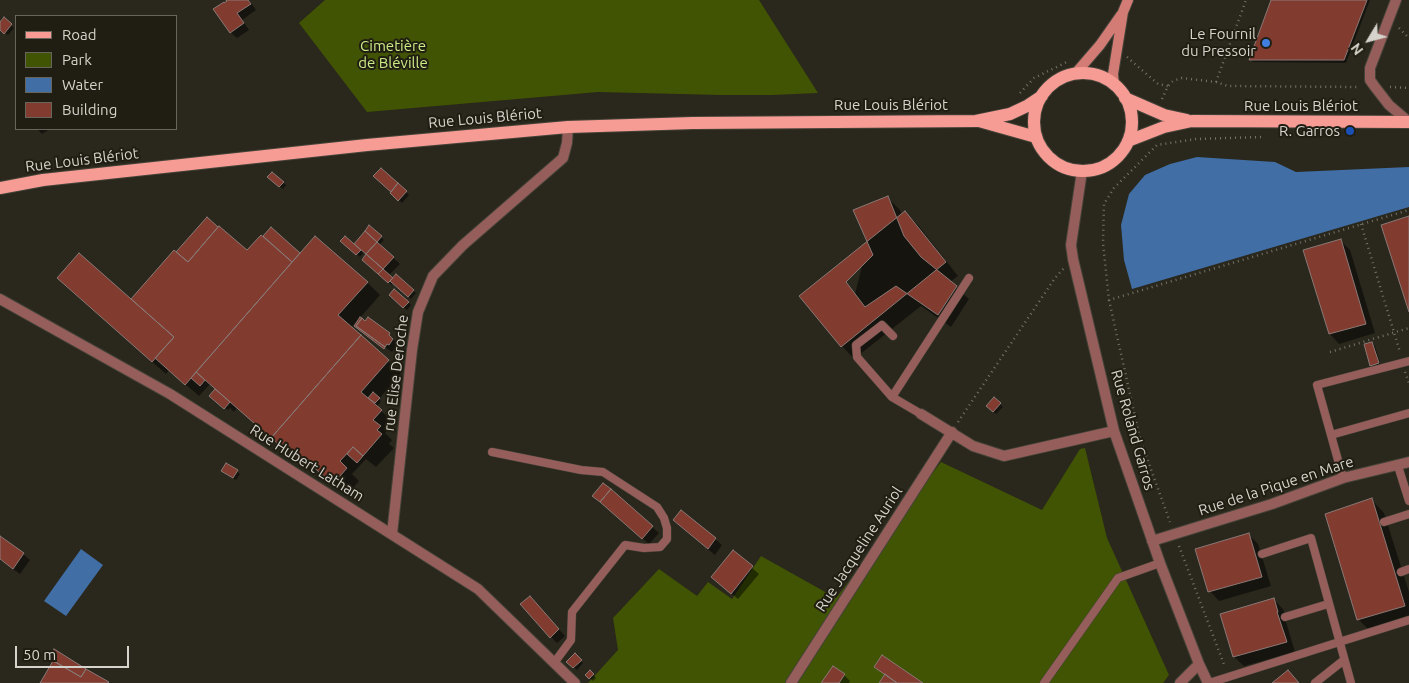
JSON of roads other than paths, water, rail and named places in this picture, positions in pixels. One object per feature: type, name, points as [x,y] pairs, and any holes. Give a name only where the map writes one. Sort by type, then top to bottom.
[{"type":"main road","points":[[1114,85],[1113,74],[1124,12],[1128,0]]},
{"type":"main road","points":[[1075,74],[1100,45],[1124,12]]},
{"type":"main road","points":[[1075,74],[1089,74],[1103,78],[1114,85],[1125,98],[1130,108],[1132,119],[1131,130],[1123,151],[1115,160],[1094,170],[1067,169],[1054,162],[1043,151],[1036,137],[1034,122],[1036,108],[1042,96],[1051,85],[1062,78],[1075,74]]},
{"type":"main road","name":"Rue Louis Blériot","points":[[0,188],[43,180],[367,145],[568,127],[693,123],[976,121],[1010,114],[1042,96]]},
{"type":"main road","name":"Rue Louis Blériot","points":[[1125,98],[1164,115],[1192,121],[1409,122]]},
{"type":"main road","name":"Rue Louis Blériot","points":[[976,121],[1036,137]]},
{"type":"main road","name":"Rue Louis Blériot","points":[[1128,140],[1164,127],[1192,121]]},
{"type":"street","points":[[1396,0],[1370,68],[1370,80],[1389,105],[1409,122]]},
{"type":"street","name":"rue Elise Deroche","points":[[392,534],[418,312],[432,276],[463,245],[563,158],[568,144],[568,127]]},
{"type":"street","name":"Rue Roland Garros","points":[[1082,171],[1071,245],[1114,431],[1160,563],[1199,664],[1209,683]]},
{"type":"street","name":"Rue Hubert Latham","points":[[0,299],[170,394],[478,590],[575,683]]},
{"type":"street","points":[[921,414],[973,446],[1004,456],[1114,431]]},
{"type":"street","name":"Rue Jacqueline Auriol","points":[[791,683],[952,432]]},
{"type":"street","name":"Rue de la Pique en Mare","points":[[1152,541],[1272,504],[1344,478],[1409,462]]},
{"type":"street","points":[[1180,683],[1199,664]]},
{"type":"lane","points":[[892,397],[969,278]]},
{"type":"lane","points":[[893,336],[882,324],[856,345],[857,357],[892,397],[921,414]]},
{"type":"lane","points":[[1344,478],[1318,385],[1406,362]]},
{"type":"lane","points":[[1331,434],[1409,413]]},
{"type":"lane","points":[[492,452],[581,470],[603,472],[657,507],[666,523],[666,539],[660,547],[644,548],[625,545],[572,612],[571,640],[554,663]]},
{"type":"lane","points":[[1398,466],[1409,501]]},
{"type":"lane","points":[[1384,522],[1409,514]]},
{"type":"lane","points":[[1262,554],[1310,538],[1351,683]]},
{"type":"lane","points":[[1044,683],[1118,578],[1160,563]]},
{"type":"lane","points":[[1400,572],[1409,570]]},
{"type":"lane","points":[[1285,617],[1328,604]]},
{"type":"lane","points":[[1209,683],[1409,620]]},
{"type":"lane","points":[[1315,683],[1344,660]]},
{"type":"water","points":[[1197,157],[1275,162],[1296,172],[1409,167],[1409,207],[1132,289],[1124,260],[1121,225],[1129,194],[1145,175],[1170,164]]},
{"type":"water","points":[[81,549],[103,565],[66,616],[44,601]]},
{"type":"place","name":"Le Fournil du Pressoir","points":[[1266,43]]},
{"type":"place","name":"R. Garros","points":[[1350,131]]},
{"type":"park label","name":"Cimetière de Bléville","points":[[393,54]]}]
